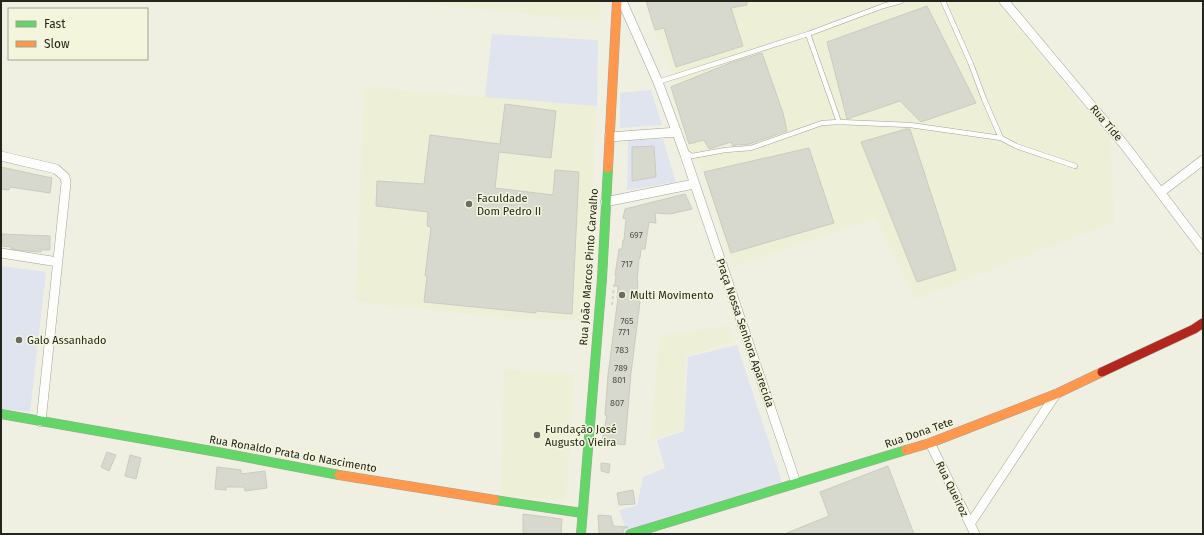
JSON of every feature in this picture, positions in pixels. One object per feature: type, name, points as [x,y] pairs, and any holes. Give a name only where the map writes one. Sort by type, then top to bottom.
[{"type":"street","name":"Rua João Marcos Pinto Carvalho","points":[[581,534],[602,279],[617,1]]},
{"type":"street","name":"Praça Nossa Senhora Aparecida","points":[[622,1],[658,82],[677,132],[796,483]]},
{"type":"street","name":"Rua Tide","points":[[1004,1],[1126,147],[1203,249]]},
{"type":"street","points":[[609,137],[677,132]]},
{"type":"street","points":[[1,156],[56,169],[65,177],[66,183],[41,422]]},
{"type":"street","points":[[1161,192],[1203,160]]},
{"type":"street","points":[[605,202],[694,184]]},
{"type":"street","points":[[1,254],[58,262]]},
{"type":"street","name":"Rua Dona Tete","points":[[630,534],[930,443],[1056,394],[1194,329],[1203,323]]},
{"type":"street","points":[[970,524],[1056,394]]},
{"type":"street","name":"Rua Ronaldo Prata do Nascimento","points":[[1,414],[223,453],[331,474],[582,513]]},
{"type":"street","name":"Rua Queiroz","points":[[930,443],[974,534]]},
{"type":"lane","points":[[658,82],[808,34],[882,6],[901,1]]},
{"type":"lane","points":[[944,1],[1001,138]]},
{"type":"lane","points":[[808,34],[839,122]]},
{"type":"lane","points":[[684,152],[692,156],[725,150],[751,148],[822,123],[839,122],[910,125],[1001,138],[1016,146],[1075,166]]},
{"type":"shaded area","points":[[404,1],[601,1],[600,22]]},
{"type":"shaded area","points":[[645,1],[996,1],[1110,140],[1114,222],[915,299],[876,218],[733,267],[704,172],[692,156],[670,86],[677,83],[654,31]]},
{"type":"shaded area","points":[[492,34],[598,40],[597,106],[485,97]]},
{"type":"shaded area","name":"Faculdade Dom Pedro II","points":[[364,87],[597,106],[594,146],[590,320],[518,319],[356,301]],"holes":[[[505,105],[556,111],[551,158],[499,152],[495,187],[549,195],[536,313],[424,302],[426,283],[479,288],[487,234],[427,226],[430,203],[423,187],[430,135],[500,144]],[[556,170],[579,172],[572,314],[545,311]],[[377,181],[419,184],[376,206]]]},
{"type":"shaded area","points":[[651,90],[662,125],[620,128],[620,93]]},
{"type":"shaded area","points":[[663,139],[676,182],[627,190],[628,140]]},
{"type":"shaded area","name":"Galo Assanhado","points":[[1,266],[46,272],[30,412],[1,409]]},
{"type":"shaded area","points":[[729,326],[734,341],[685,357],[684,429],[650,440],[660,335]]},
{"type":"shaded area","points":[[737,345],[782,482],[626,530],[619,510],[637,506],[643,477],[665,468],[657,440],[684,431],[688,357]]},
{"type":"shaded area","name":"Fundação José Augusto Vieira","points":[[504,369],[574,374],[566,500],[501,496]]},
{"type":"building","points":[[646,1],[747,1],[747,5],[731,8],[743,46],[676,67],[664,28],[655,30]]},
{"type":"building","points":[[927,6],[976,103],[921,122],[900,101],[847,119],[827,42]]},
{"type":"building","points":[[762,53],[783,113],[787,131],[750,144],[739,144],[733,146],[731,142],[709,149],[704,140],[689,144],[671,87],[730,63]]},
{"type":"building","points":[[505,104],[556,111],[551,158],[499,152],[495,188],[553,195],[555,170],[579,172],[572,314],[536,311],[536,313],[424,302],[427,276],[425,276],[431,227],[427,226],[428,212],[376,206],[377,181],[424,184],[430,135],[500,144]]},
{"type":"building","points":[[910,129],[956,270],[917,282],[861,142]]},
{"type":"building","points":[[654,146],[656,177],[632,181],[632,147]]},
{"type":"building","points":[[809,148],[834,223],[731,253],[704,172]]},
{"type":"building","points":[[1,167],[52,178],[50,193],[10,187],[9,190],[1,189]]},
{"type":"building","points":[[685,194],[692,209],[670,214],[655,213],[656,223],[649,222],[645,249],[641,249],[639,258],[637,293],[640,293],[640,302],[631,373],[625,445],[602,442],[607,415],[605,415],[608,375],[618,298],[618,286],[615,286],[615,275],[619,249],[622,249],[624,240],[626,219],[623,218],[625,209]]},
{"type":"building","points":[[2,234],[50,236],[50,250],[41,250],[41,252],[27,251],[2,246]]},
{"type":"building","points":[[107,452],[116,455],[109,471],[101,467]]},
{"type":"building","points":[[130,455],[141,458],[136,479],[125,476]]},
{"type":"building","points":[[601,463],[610,464],[609,473],[601,471]]},
{"type":"building","points":[[888,466],[914,534],[784,534],[829,516],[820,492]]},
{"type":"building","points":[[217,467],[241,470],[241,474],[265,471],[267,488],[245,491],[244,487],[226,487],[226,490],[215,489]]},
{"type":"building","points":[[633,490],[635,504],[619,505],[617,493]]},
{"type":"building","points":[[523,514],[562,519],[561,534],[523,534]]},
{"type":"building","points":[[598,515],[611,516],[613,526],[628,527],[624,529],[623,533],[599,533]]},
{"type":"traffic: fast","points":[[581,534],[602,279],[608,168]]},
{"type":"traffic: fast","points":[[1,414],[339,475]]},
{"type":"traffic: fast","points":[[630,534],[906,450]]},
{"type":"traffic: fast","points":[[495,500],[582,513]]},
{"type":"traffic: slow","points":[[608,168],[617,1]]},
{"type":"traffic: slow","points":[[906,450],[930,443],[1056,394],[1102,372]]},
{"type":"traffic: slow","points":[[339,475],[495,500]]},
{"type":"traffic: jam","points":[[1102,372],[1194,329],[1203,323]]},
{"type":"place","name":"Faculdade Dom Pedro II","points":[[469,204]]},
{"type":"place","name":"Multi Movimento","points":[[622,295]]},
{"type":"place","name":"Galo Assanhado","points":[[19,340]]},
{"type":"place","name":"Fundação José Augusto Vieira","points":[[537,435]]}]
